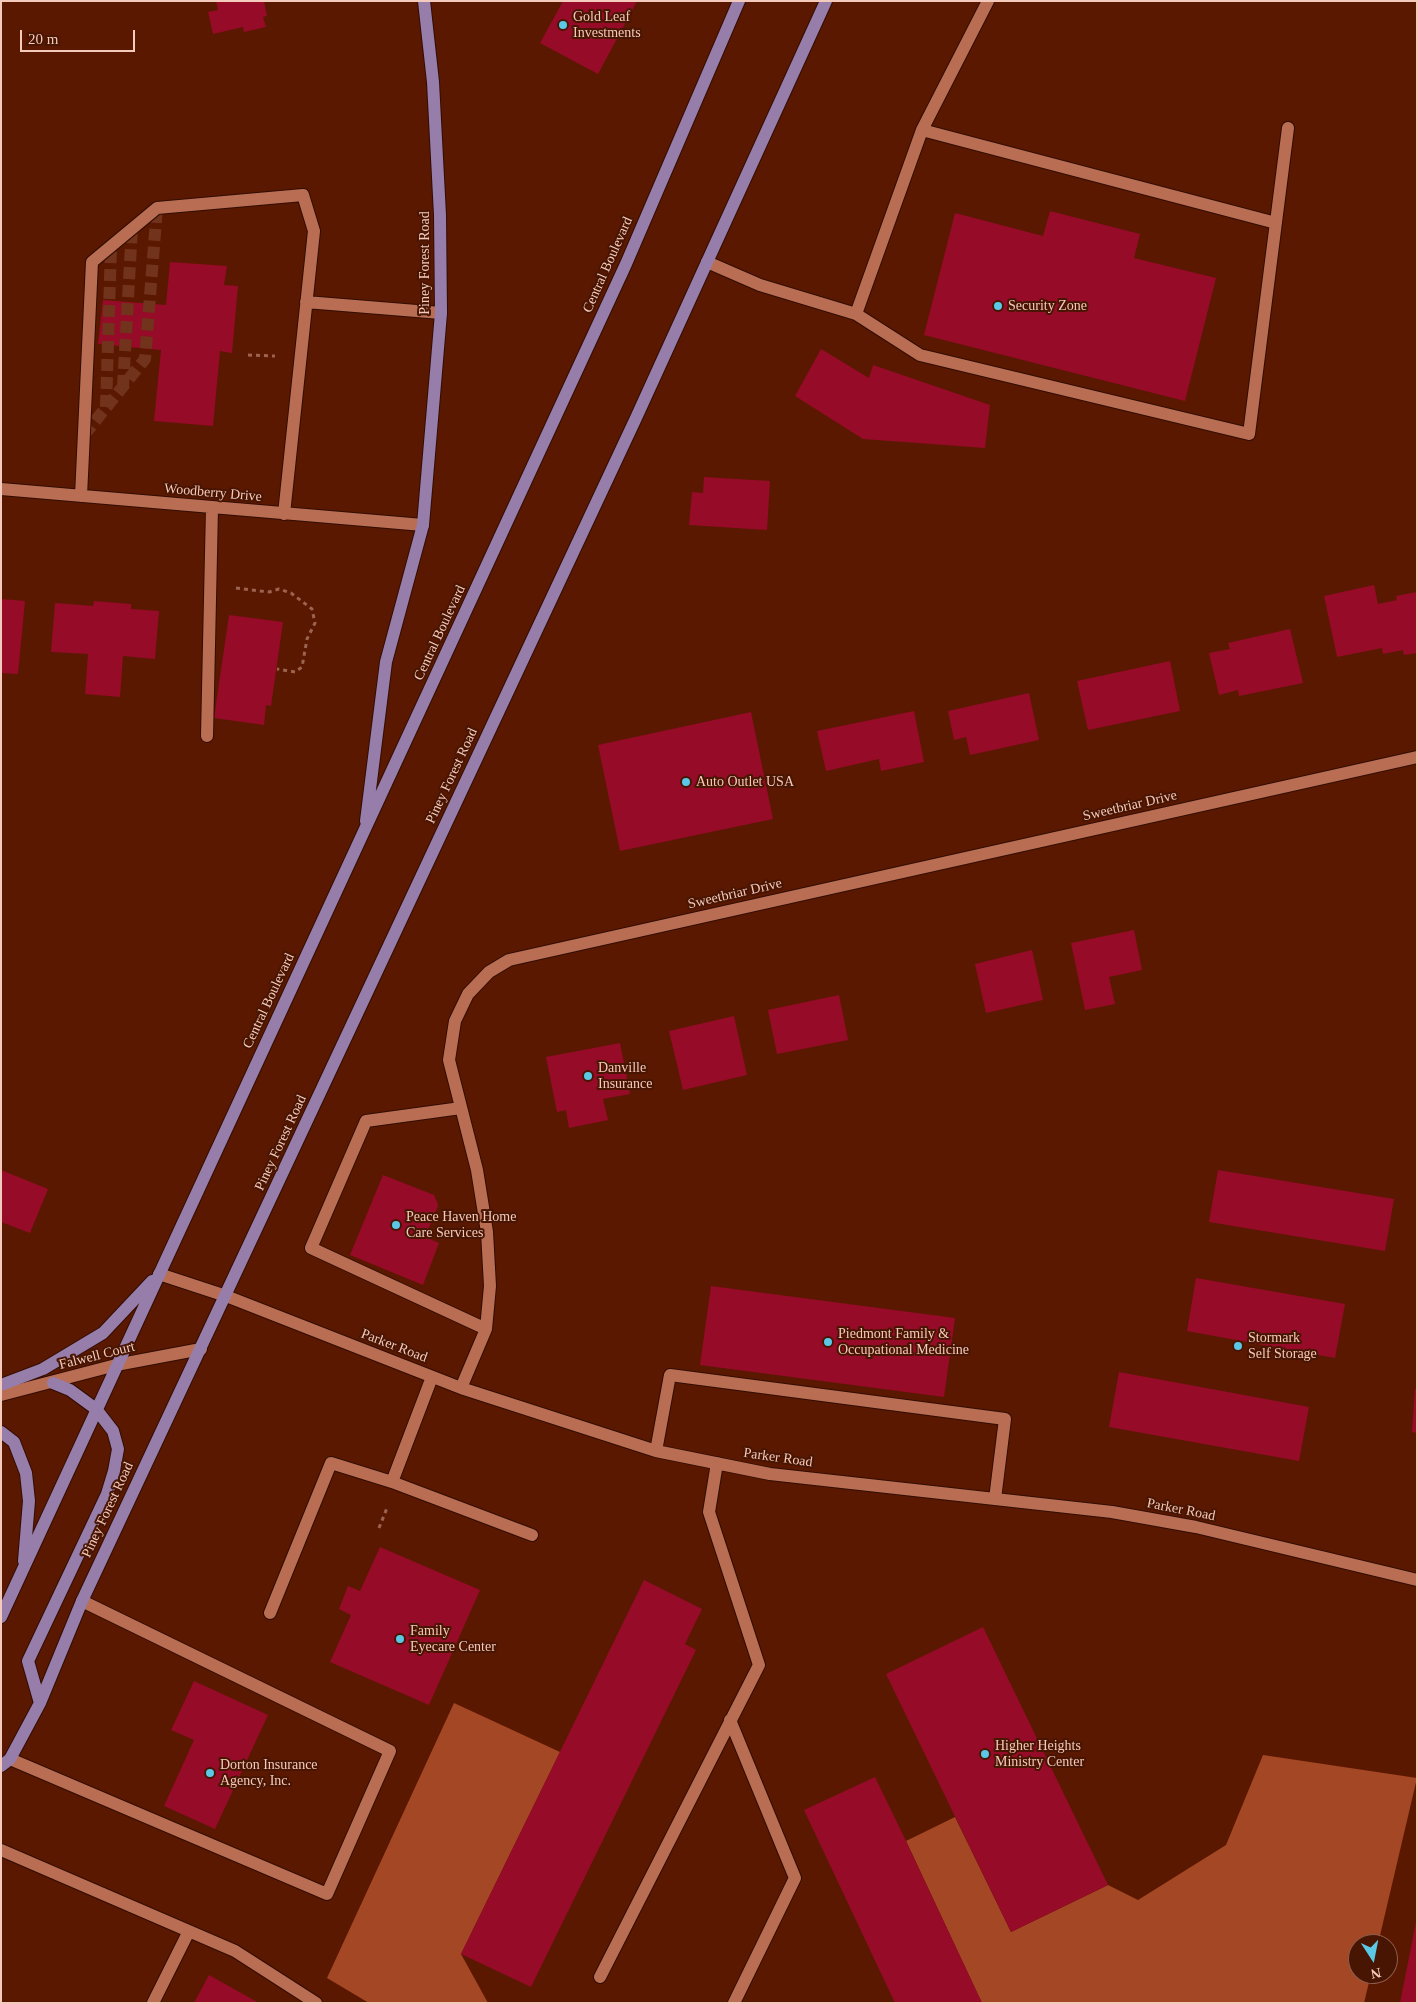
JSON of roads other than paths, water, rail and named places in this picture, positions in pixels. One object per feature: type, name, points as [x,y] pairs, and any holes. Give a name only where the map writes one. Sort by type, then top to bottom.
[{"type":"main road","name":"Piney Forest Road","points":[[364,833],[386,662],[423,525],[441,314],[439,196],[433,82],[424,1]]},
{"type":"main road","name":"Central Boulevard","points":[[159,1274],[626,264],[739,1]]},
{"type":"main road","points":[[707,262],[826,1]]},
{"type":"main road","name":"Piney Forest Road","points":[[5,1762],[40,1703],[82,1601],[707,262]]},
{"type":"main road","points":[[1,1617],[159,1274]]},
{"type":"main road","points":[[1,1385],[43,1369],[103,1333],[159,1274]]},
{"type":"main road","points":[[40,1703],[28,1661],[107,1494],[118,1449],[113,1431],[96,1409],[70,1390],[53,1383]]},
{"type":"main road","points":[[1,1432],[14,1442],[26,1472],[29,1501],[23,1570]]},
{"type":"street","points":[[856,314],[922,130],[988,1]]},
{"type":"street","points":[[707,262],[760,285],[856,314],[920,355],[1249,434],[1288,128]]},
{"type":"street","points":[[922,130],[1276,223]]},
{"type":"street","points":[[81,496],[92,262],[157,208],[303,195],[314,231],[284,514]]},
{"type":"street","points":[[306,302],[441,314]]},
{"type":"street","name":"Woodberry Drive","points":[[1,489],[423,525]]},
{"type":"street","points":[[207,736],[212,508]]},
{"type":"street","name":"Sweetbriar Drive","points":[[462,1388],[486,1329],[490,1286],[486,1232],[476,1170],[450,1060],[455,1021],[468,994],[489,972],[509,960],[1417,757]]},
{"type":"street","points":[[461,1108],[366,1121],[310,1248],[486,1329]]},
{"type":"street","name":"Parker Road","points":[[159,1274],[226,1296],[462,1388],[656,1451],[770,1474],[1112,1512],[1196,1527],[1417,1580]]},
{"type":"street","name":"Falwell Court","points":[[1,1395],[116,1366],[201,1349]]},
{"type":"street","points":[[656,1451],[670,1375],[1005,1419],[995,1499]]},
{"type":"street","points":[[392,1482],[432,1377]]},
{"type":"street","points":[[270,1613],[331,1463],[392,1482],[532,1535]]},
{"type":"street","points":[[600,1977],[759,1665],[709,1512],[717,1463]]},
{"type":"street","points":[[5,1762],[327,1894],[390,1751],[82,1601]]},
{"type":"street","points":[[730,1720],[795,1878],[734,2003]]},
{"type":"street","points":[[1,1850],[235,1951],[316,2003]]},
{"type":"street","points":[[153,2003],[190,1931]]},
{"type":"tunnel","points":[[84,435],[145,359],[157,208]]},
{"type":"tunnel","points":[[123,387],[132,228]]},
{"type":"tunnel","points":[[106,407],[111,247]]},
{"type":"place","name":"Gold Leaf Investments","points":[[563,25]]},
{"type":"place","name":"Security Zone","points":[[998,306]]},
{"type":"place","name":"Auto Outlet USA","points":[[686,782]]},
{"type":"place","name":"Danville Insurance","points":[[588,1076]]},
{"type":"place","name":"Peace Haven Home Care Services","points":[[396,1225]]},
{"type":"place","name":"Piedmont Family & Occupational Medicine","points":[[828,1342]]},
{"type":"place","name":"Stormark Self Storage","points":[[1238,1346]]},
{"type":"place","name":"Family Eyecare Center","points":[[400,1639]]},
{"type":"place","name":"Higher Heights Ministry Center","points":[[985,1754]]},
{"type":"place","name":"Dorton Insurance Agency, Inc.","points":[[210,1773]]}]
